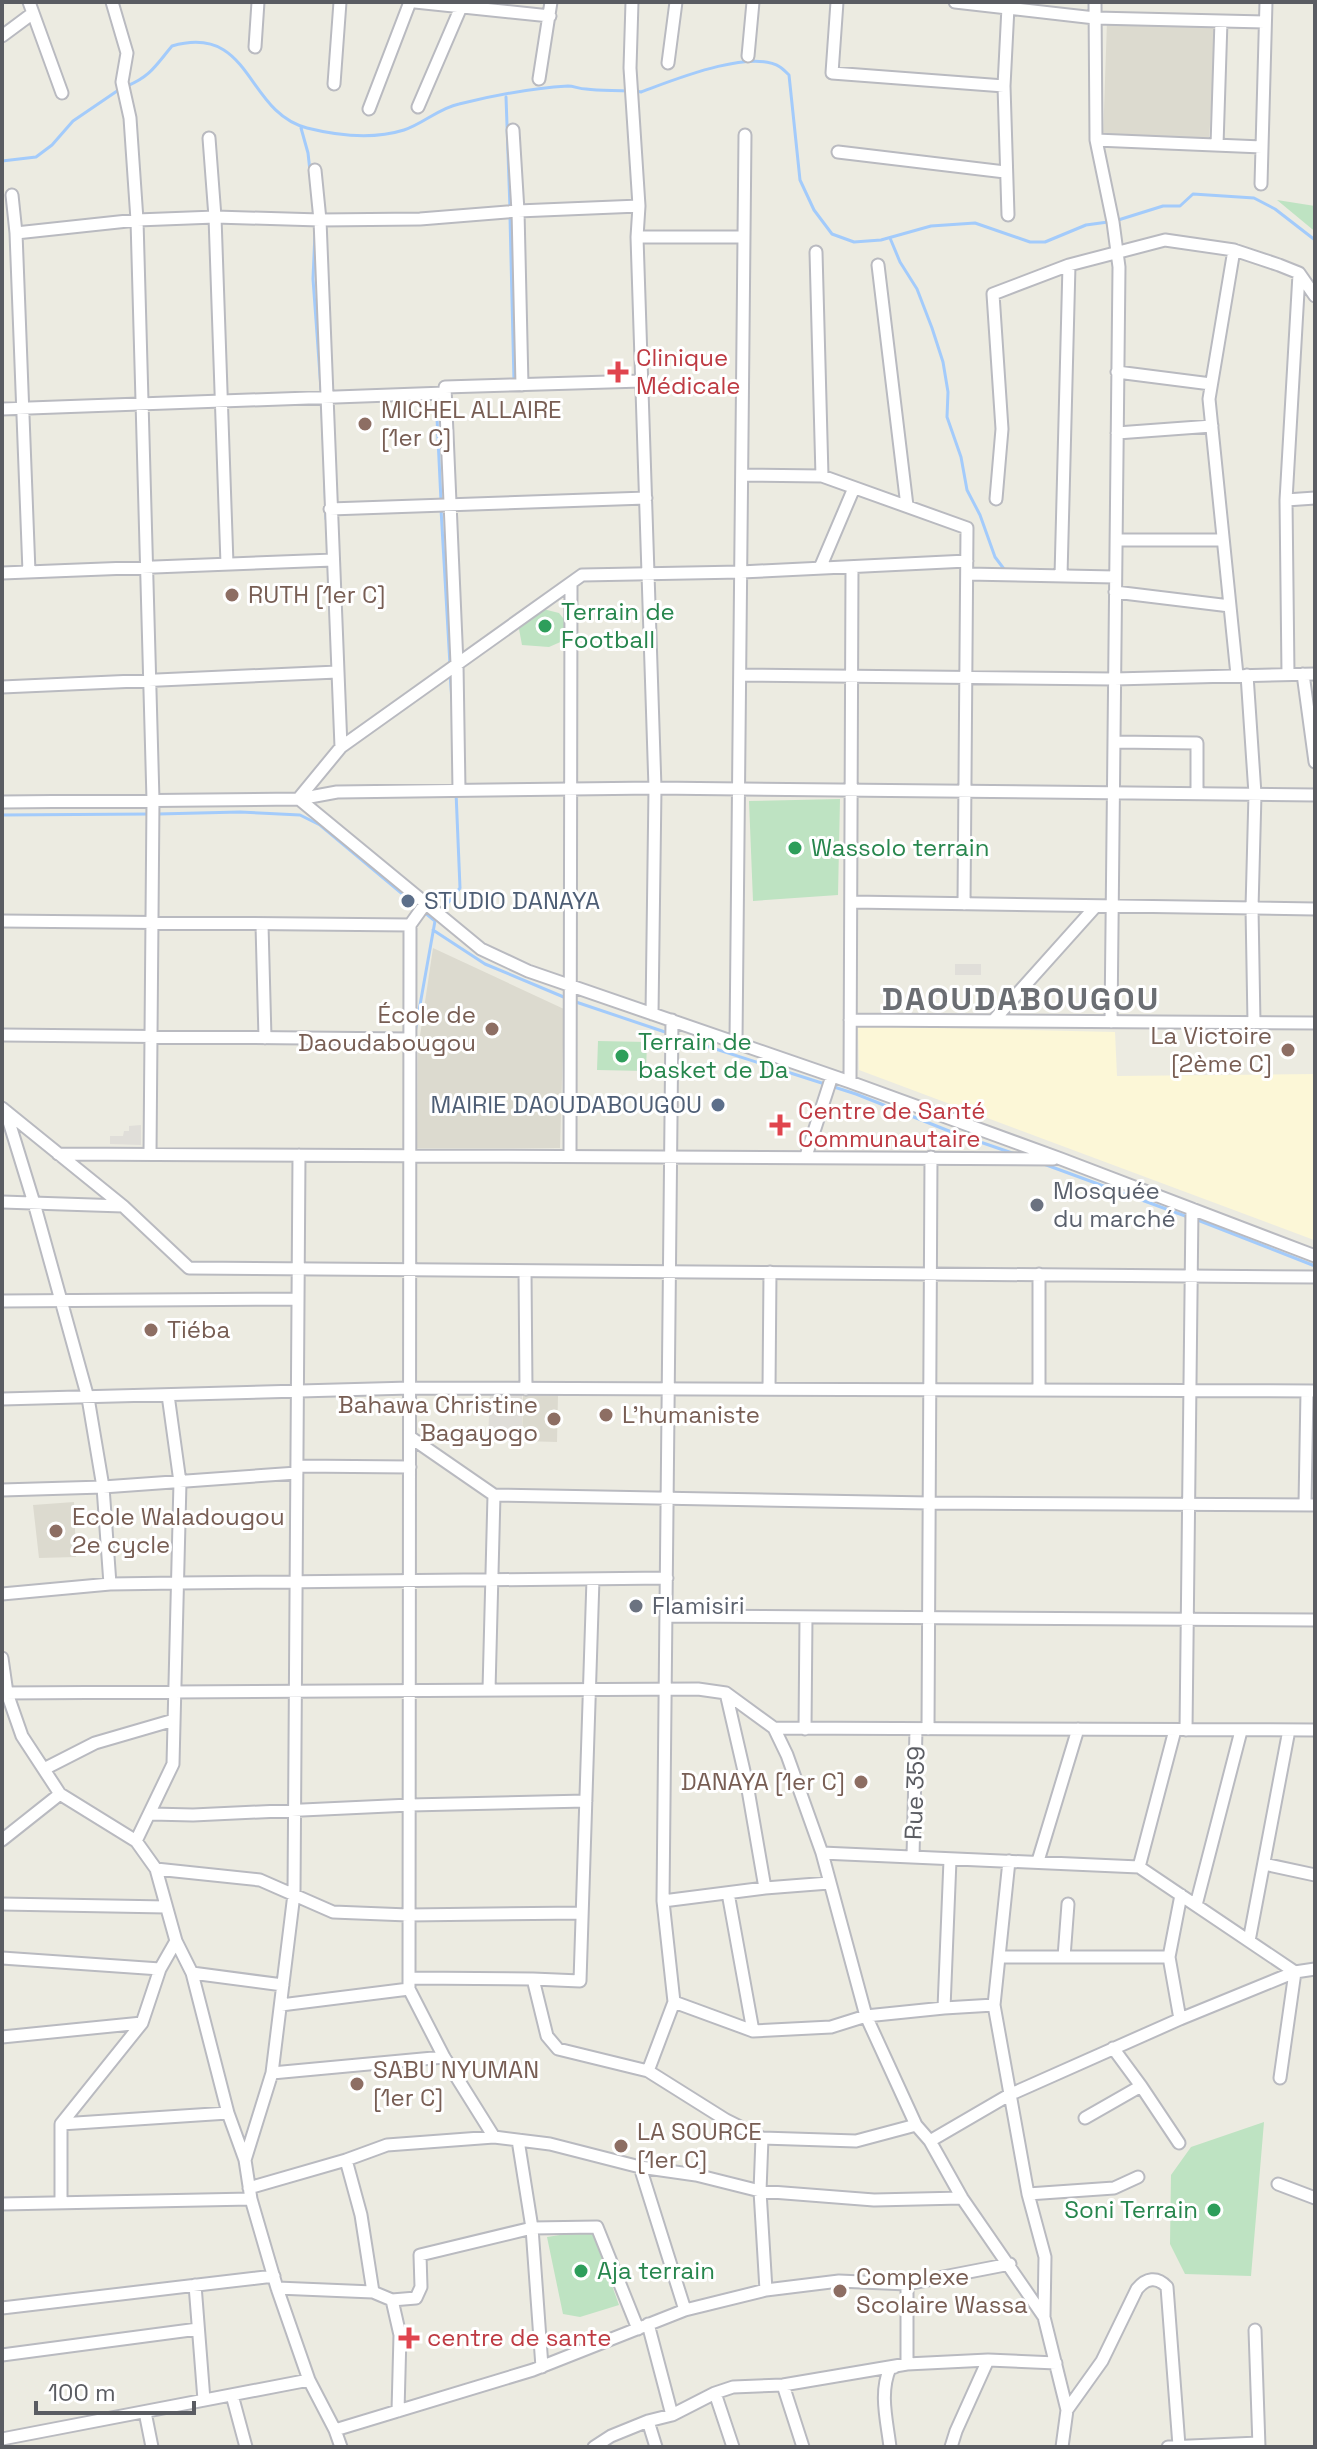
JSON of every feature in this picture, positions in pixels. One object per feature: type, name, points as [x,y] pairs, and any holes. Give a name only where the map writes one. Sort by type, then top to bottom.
[{"type":"street","points":[[112,2],[127,53],[122,82],[130,118],[137,220],[153,800],[150,1154]]},
{"type":"street","points":[[255,47],[258,2]]},
{"type":"street","points":[[334,84],[340,2]]},
{"type":"street","points":[[369,109],[413,2],[461,7],[506,7],[550,16]]},
{"type":"street","points":[[539,79],[551,2]]},
{"type":"street","points":[[632,2],[630,68],[639,206],[637,237],[655,788],[652,1014]]},
{"type":"street","points":[[668,63],[676,2]]},
{"type":"street","points":[[748,56],[753,2]]},
{"type":"street","points":[[837,2],[832,73],[1004,86]]},
{"type":"street","points":[[955,2],[1095,18],[1265,22]]},
{"type":"street","points":[[1095,2],[1096,140],[1117,254],[1111,1022]]},
{"type":"street","points":[[1261,184],[1266,2]]},
{"type":"street","points":[[2,36],[31,7],[62,93]]},
{"type":"street","points":[[418,107],[461,7]]},
{"type":"street","points":[[1008,7],[1004,86],[1008,215]]},
{"type":"street","points":[[1217,145],[1221,21]]},
{"type":"street","points":[[513,130],[522,385]]},
{"type":"street","points":[[736,1041],[745,135]]},
{"type":"street","points":[[209,138],[215,217],[227,564]]},
{"type":"street","points":[[1096,140],[1262,147]]},
{"type":"street","points":[[838,152],[1005,172]]},
{"type":"street","points":[[315,170],[320,220],[341,747]]},
{"type":"street","points":[[12,195],[29,572]]},
{"type":"street","points":[[16,233],[137,220],[215,217],[420,219],[639,206]]},
{"type":"street","points":[[637,237],[744,237]]},
{"type":"street","points":[[996,499],[1002,429],[993,294],[1069,265],[1165,240],[1234,250],[1299,273],[1315,296]]},
{"type":"street","points":[[1234,250],[1209,399],[1230,606],[1242,675],[1255,794],[1252,908],[1254,1023]]},
{"type":"street","points":[[816,252],[822,476]]},
{"type":"street","points":[[878,265],[907,506]]},
{"type":"street","points":[[1061,576],[1069,265]]},
{"type":"street","points":[[1288,674],[1286,500],[1299,273]]},
{"type":"street","points":[[1117,372],[1211,384]]},
{"type":"street","points":[[459,790],[445,387],[642,381]]},
{"type":"street","points":[[2,409],[445,393]]},
{"type":"street","points":[[1117,433],[1212,426]]},
{"type":"street","points":[[742,475],[822,476],[967,528],[964,904]]},
{"type":"street","points":[[820,568],[854,488]]},
{"type":"street","points":[[330,509],[646,498]]},
{"type":"street","points":[[1286,500],[1315,498]]},
{"type":"street","points":[[1116,540],[1223,540]]},
{"type":"street","points":[[2,573],[333,560]]},
{"type":"street","points":[[299,799],[341,747],[582,575],[741,572],[967,561]]},
{"type":"street","points":[[850,1082],[852,567]]},
{"type":"street","points":[[967,574],[1115,577]]},
{"type":"street","points":[[570,1156],[571,583]]},
{"type":"street","points":[[1115,592],[1230,606]]},
{"type":"street","points":[[2,687],[337,672]]},
{"type":"street","points":[[740,675],[1114,679],[1309,674],[1315,762]]},
{"type":"street","points":[[1114,742],[1197,743],[1197,793]]},
{"type":"street","points":[[2,802],[299,799],[337,792],[655,788],[1315,795]]},
{"type":"street","points":[[299,799],[481,949],[528,971],[850,1082],[1315,1256]]},
{"type":"street","points":[[851,902],[1315,909]]},
{"type":"street","points":[[425,904],[410,925],[410,1984],[444,2057],[494,2137]]},
{"type":"street","points":[[993,1021],[1096,906]]},
{"type":"street","points":[[2,921],[410,925]]},
{"type":"street","points":[[262,925],[265,1038]]},
{"type":"street","points":[[648,2071],[674,2002],[663,1901],[672,1020]]},
{"type":"street","points":[[850,1020],[1315,1023]]},
{"type":"street","points":[[2,1035],[410,1039]]},
{"type":"street","points":[[806,1156],[832,1076]]},
{"type":"street","points":[[3,1110],[123,1206],[189,1268],[1315,1277]]},
{"type":"street","points":[[3,1110],[34,1203],[88,1398],[103,1487],[110,1584]]},
{"type":"street","points":[[57,1154],[1061,1159]]},
{"type":"street","points":[[245,2160],[272,2073],[294,1894],[299,1155]]},
{"type":"street","name":"Rue 359","points":[[913,1857],[929,1617],[931,1157]]},
{"type":"street","points":[[2,1202],[123,1206]]},
{"type":"street","points":[[1139,1867],[1181,1730],[1188,1619],[1192,1209]]},
{"type":"street","points":[[525,1271],[526,1389]]},
{"type":"street","points":[[769,1389],[770,1272]]},
{"type":"street","points":[[1039,1274],[1039,1390]]},
{"type":"street","points":[[2,1301],[298,1299]]},
{"type":"street","points":[[2,1399],[410,1388],[1311,1391],[1310,1504],[929,1503],[494,1495],[410,1437]]},
{"type":"street","points":[[136,1841],[173,1764],[180,1482],[168,1395]]},
{"type":"street","points":[[2,1490],[180,1482],[297,1470],[410,1467]]},
{"type":"street","points":[[489,1690],[494,1495]]},
{"type":"street","points":[[2,1594],[110,1584],[667,1578]]},
{"type":"street","points":[[281,2005],[410,1984],[533,1979],[580,1981],[593,1579]]},
{"type":"street","points":[[667,1616],[1315,1620]]},
{"type":"street","points":[[805,1729],[806,1617]]},
{"type":"street","points":[[2,1658],[5,1693],[22,1736],[60,1794],[136,1841],[156,1869],[176,1941],[192,1973],[276,2282],[309,2380],[341,2447]]},
{"type":"street","points":[[5,1693],[666,1689],[726,1693],[774,1728],[797,1780],[822,1853],[866,2016],[916,2125],[930,2141],[962,2198],[1044,2317]]},
{"type":"street","points":[[726,1693],[747,1784],[765,1888]]},
{"type":"street","points":[[44,1769],[95,1743],[174,1720]]},
{"type":"street","points":[[774,1728],[1315,1730]]},
{"type":"street","points":[[1038,1861],[1078,1729]]},
{"type":"street","points":[[1249,1941],[1289,1730]]},
{"type":"street","points":[[1196,1905],[1241,1731]]},
{"type":"street","points":[[2,1840],[60,1794]]},
{"type":"street","points":[[151,1814],[586,1801]]},
{"type":"street","points":[[822,1853],[1139,1867],[1295,1972]]},
{"type":"street","points":[[944,2008],[950,1860]]},
{"type":"street","points":[[1009,1861],[994,2005],[1028,2194],[1045,2257],[1044,2317],[1067,2410],[1062,2447]]},
{"type":"street","points":[[1264,1864],[1315,1875]]},
{"type":"street","points":[[156,1869],[260,1880],[333,1912],[408,1915],[582,1913]]},
{"type":"street","points":[[663,1901],[829,1883]]},
{"type":"street","points":[[728,1893],[753,2031]]},
{"type":"street","points":[[1180,2019],[1169,1957],[1181,1895]]},
{"type":"street","points":[[2,1904],[166,1907]]},
{"type":"street","points":[[1064,1957],[1068,1904]]},
{"type":"street","points":[[61,2203],[61,2124],[142,2023],[160,1969],[176,1941]]},
{"type":"street","points":[[999,1957],[1169,1957]]},
{"type":"street","points":[[2,1958],[160,1969]]},
{"type":"street","points":[[930,2141],[1009,2095],[1113,2048],[1295,1972],[1315,1969]]},
{"type":"street","points":[[1280,2078],[1295,1972]]},
{"type":"street","points":[[192,1973],[283,1985]]},
{"type":"street","points":[[533,1979],[547,2036],[558,2049],[648,2071],[726,2120],[762,2138],[856,2141],[916,2125]]},
{"type":"street","points":[[674,2002],[753,2031],[831,2027],[866,2016],[994,2005]]},
{"type":"street","points":[[2,2037],[142,2023]]},
{"type":"street","points":[[1113,2048],[1179,2143]]},
{"type":"street","points":[[272,2073],[444,2057]]},
{"type":"street","points":[[1085,2118],[1141,2086]]},
{"type":"street","points":[[61,2124],[228,2113]]},
{"type":"street","points":[[2,2204],[250,2194],[387,2145],[494,2137],[550,2144],[640,2167],[696,2175],[760,2191],[874,2200],[962,2198]]},
{"type":"street","points":[[762,2138],[760,2191],[766,2290]]},
{"type":"street","points":[[518,2140],[532,2228],[542,2367]]},
{"type":"street","points":[[346,2160],[361,2215],[373,2292]]},
{"type":"street","points":[[640,2167],[685,2310]]},
{"type":"street","points":[[1028,2194],[1114,2188],[1138,2177]]},
{"type":"street","points":[[1278,2184],[1315,2198]]},
{"type":"street","points":[[2,2308],[195,2285],[276,2282],[373,2292],[392,2300],[416,2298],[421,2287],[420,2255],[532,2228],[597,2227],[643,2326],[672,2415]]},
{"type":"street","points":[[335,2430],[542,2367],[685,2310],[766,2290],[839,2281],[907,2284],[1010,2264]]},
{"type":"street","points":[[1067,2410],[1102,2361],[1137,2289],[1143,2282],[1152,2279],[1161,2281],[1167,2287],[1174,2446],[1258,2445],[1255,2330]]},
{"type":"street","points":[[907,2284],[907,2364]]},
{"type":"street","points":[[195,2285],[204,2400]]},
{"type":"street","points":[[392,2300],[400,2335],[398,2411]]},
{"type":"street","points":[[2,2355],[198,2329]]},
{"type":"street","points":[[594,2447],[611,2436],[672,2415],[733,2387],[783,2385],[907,2364],[988,2360],[1056,2363]]},
{"type":"street","points":[[951,2447],[988,2360]]},
{"type":"street","points":[[890,2447],[884,2401],[885,2379],[890,2368],[907,2364]]},
{"type":"street","points":[[2,2439],[309,2380]]},
{"type":"street","points":[[783,2385],[803,2447]]},
{"type":"street","points":[[715,2393],[733,2447]]},
{"type":"street","points":[[232,2395],[246,2447]]},
{"type":"street","points":[[145,2412],[152,2447]]},
{"type":"street","points":[[648,2421],[656,2447]]},
{"type":"shaded area","points":[[1107,21],[1216,28],[1209,141],[1103,140]]},
{"type":"shaded area","name":"École de Daoudabougou","points":[[433,948],[564,1009],[560,1148],[417,1148],[418,1049]]},
{"type":"shaded area","points":[[955,964],[981,964],[981,975],[955,975]]},
{"type":"shaded area","points":[[858,1026],[1115,1032],[1117,1076],[1315,1074],[1314,1240],[859,1070]]},
{"type":"shaded area","points":[[141,1125],[141,1145],[110,1144],[110,1136],[123,1136],[124,1131],[129,1131],[129,1126]]},
{"type":"shaded area","points":[[490,1393],[522,1393],[522,1440],[488,1440]]},
{"type":"shaded area","points":[[523,1395],[558,1395],[557,1442],[522,1441]]},
{"type":"shaded area","name":"Ecole Waladougou 2e cycle","points":[[74,1502],[76,1557],[39,1558],[33,1505]]},
{"type":"green space","points":[[1277,200],[1315,206],[1315,231],[1312,229]]},
{"type":"green space","name":"Terrain de Football","points":[[543,609],[559,613],[567,623],[565,640],[549,647],[522,645],[519,629]]},
{"type":"green space","name":"Wassolo terrain","points":[[840,799],[838,895],[753,901],[749,801]]},
{"type":"green space","name":"Terrain de basket de Da","points":[[598,1041],[647,1042],[646,1071],[597,1070]]},
{"type":"green space","name":"Soni Terrain","points":[[1264,2122],[1251,2276],[1185,2274],[1170,2244],[1171,2175],[1191,2147]]},
{"type":"green space","name":"Aja terrain","points":[[592,2230],[619,2305],[580,2317],[563,2314],[547,2237]]},
{"type":"waterway","points":[[127,86],[148,74],[172,46],[198,42],[218,47],[234,58],[271,105],[287,119],[307,128],[356,136],[404,130],[452,106],[513,93],[568,86],[629,91]]},
{"type":"waterway","points":[[636,91],[731,64],[767,62],[780,67],[789,75],[800,180],[814,210],[832,234],[854,242],[881,240],[931,226],[975,223],[1030,242],[1045,242],[1086,225],[1108,222]]},
{"type":"waterway","points":[[2,161],[36,157],[52,145],[73,121],[120,89]]},
{"type":"waterway","points":[[506,97],[510,209]]},
{"type":"waterway","points":[[301,128],[310,171]]},
{"type":"waterway","points":[[1115,221],[1163,206],[1180,206],[1193,194],[1254,198],[1275,209],[1315,240]]},
{"type":"waterway","points":[[510,217],[514,381]]},
{"type":"waterway","points":[[315,233],[313,279],[321,389]]},
{"type":"waterway","points":[[890,238],[917,289],[932,328],[943,362],[948,392],[947,417],[961,457],[967,490],[995,557],[1004,569]]},
{"type":"waterway","points":[[436,397],[441,501]]},
{"type":"waterway","points":[[322,405],[323,439]]},
{"type":"waterway","points":[[324,447],[326,519]]},
{"type":"waterway","points":[[441,509],[450,665]]},
{"type":"waterway","points":[[450,673],[452,701]]},
{"type":"waterway","points":[[447,904],[460,888],[456,792]]},
{"type":"waterway","points":[[158,814],[240,812],[300,815],[320,825],[418,907]]},
{"type":"waterway","points":[[2,815],[150,814]]},
{"type":"waterway","points":[[415,1033],[435,921],[424,912]]},
{"type":"waterway","points":[[433,930],[485,964],[566,998]]},
{"type":"waterway","points":[[573,1001],[668,1033]]},
{"type":"waterway","points":[[675,1036],[856,1094],[1015,1154]]},
{"type":"waterway","points":[[1041,1163],[1188,1217]]},
{"type":"waterway","points":[[1195,1219],[1315,1266]]},
{"type":"place","name":"Clinique Médicale","points":[[618,372]]},
{"type":"place","name":"MICHEL ALLAIRE [1er C]","points":[[365,424]]},
{"type":"place","name":"RUTH [1er C]","points":[[232,595]]},
{"type":"place","name":"Terrain de Football","points":[[545,626]]},
{"type":"place","name":"Wassolo terrain","points":[[795,848]]},
{"type":"place","name":"STUDIO DANAYA","points":[[408,901]]},
{"type":"place","name":"École de Daoudabougou","points":[[492,1029]]},
{"type":"place","name":"La Victoire [2ème C]","points":[[1288,1050]]},
{"type":"place","name":"Terrain de basket de Da","points":[[622,1056]]},
{"type":"place","name":"MAIRIE DAOUDABOUGOU","points":[[718,1105]]},
{"type":"place","name":"Centre de Santé Communautaire","points":[[780,1125]]},
{"type":"place","name":"Mosquée du marché","points":[[1037,1205]]},
{"type":"place","name":"Tiéba","points":[[151,1330]]},
{"type":"place","name":"L'humaniste","points":[[606,1415]]},
{"type":"place","name":"Bahawa Christine Bagayogo","points":[[554,1419]]},
{"type":"place","name":"Ecole Waladougou 2e cycle","points":[[56,1531]]},
{"type":"place","name":"Flamisiri","points":[[636,1606]]},
{"type":"place","name":"DANAYA [1er C]","points":[[861,1782]]},
{"type":"place","name":"SABU NYUMAN [1er C]","points":[[357,2084]]},
{"type":"place","name":"LA SOURCE [1er C]","points":[[621,2146]]},
{"type":"place","name":"Soni Terrain","points":[[1214,2210]]},
{"type":"place","name":"Aja terrain","points":[[581,2271]]},
{"type":"place","name":"Complexe Scolaire Wassa","points":[[840,2291]]},
{"type":"place","name":"centre de sante","points":[[409,2338]]},
{"type":"district","name":"DAOUDABOUGOU","points":[[1021,999]]}]
